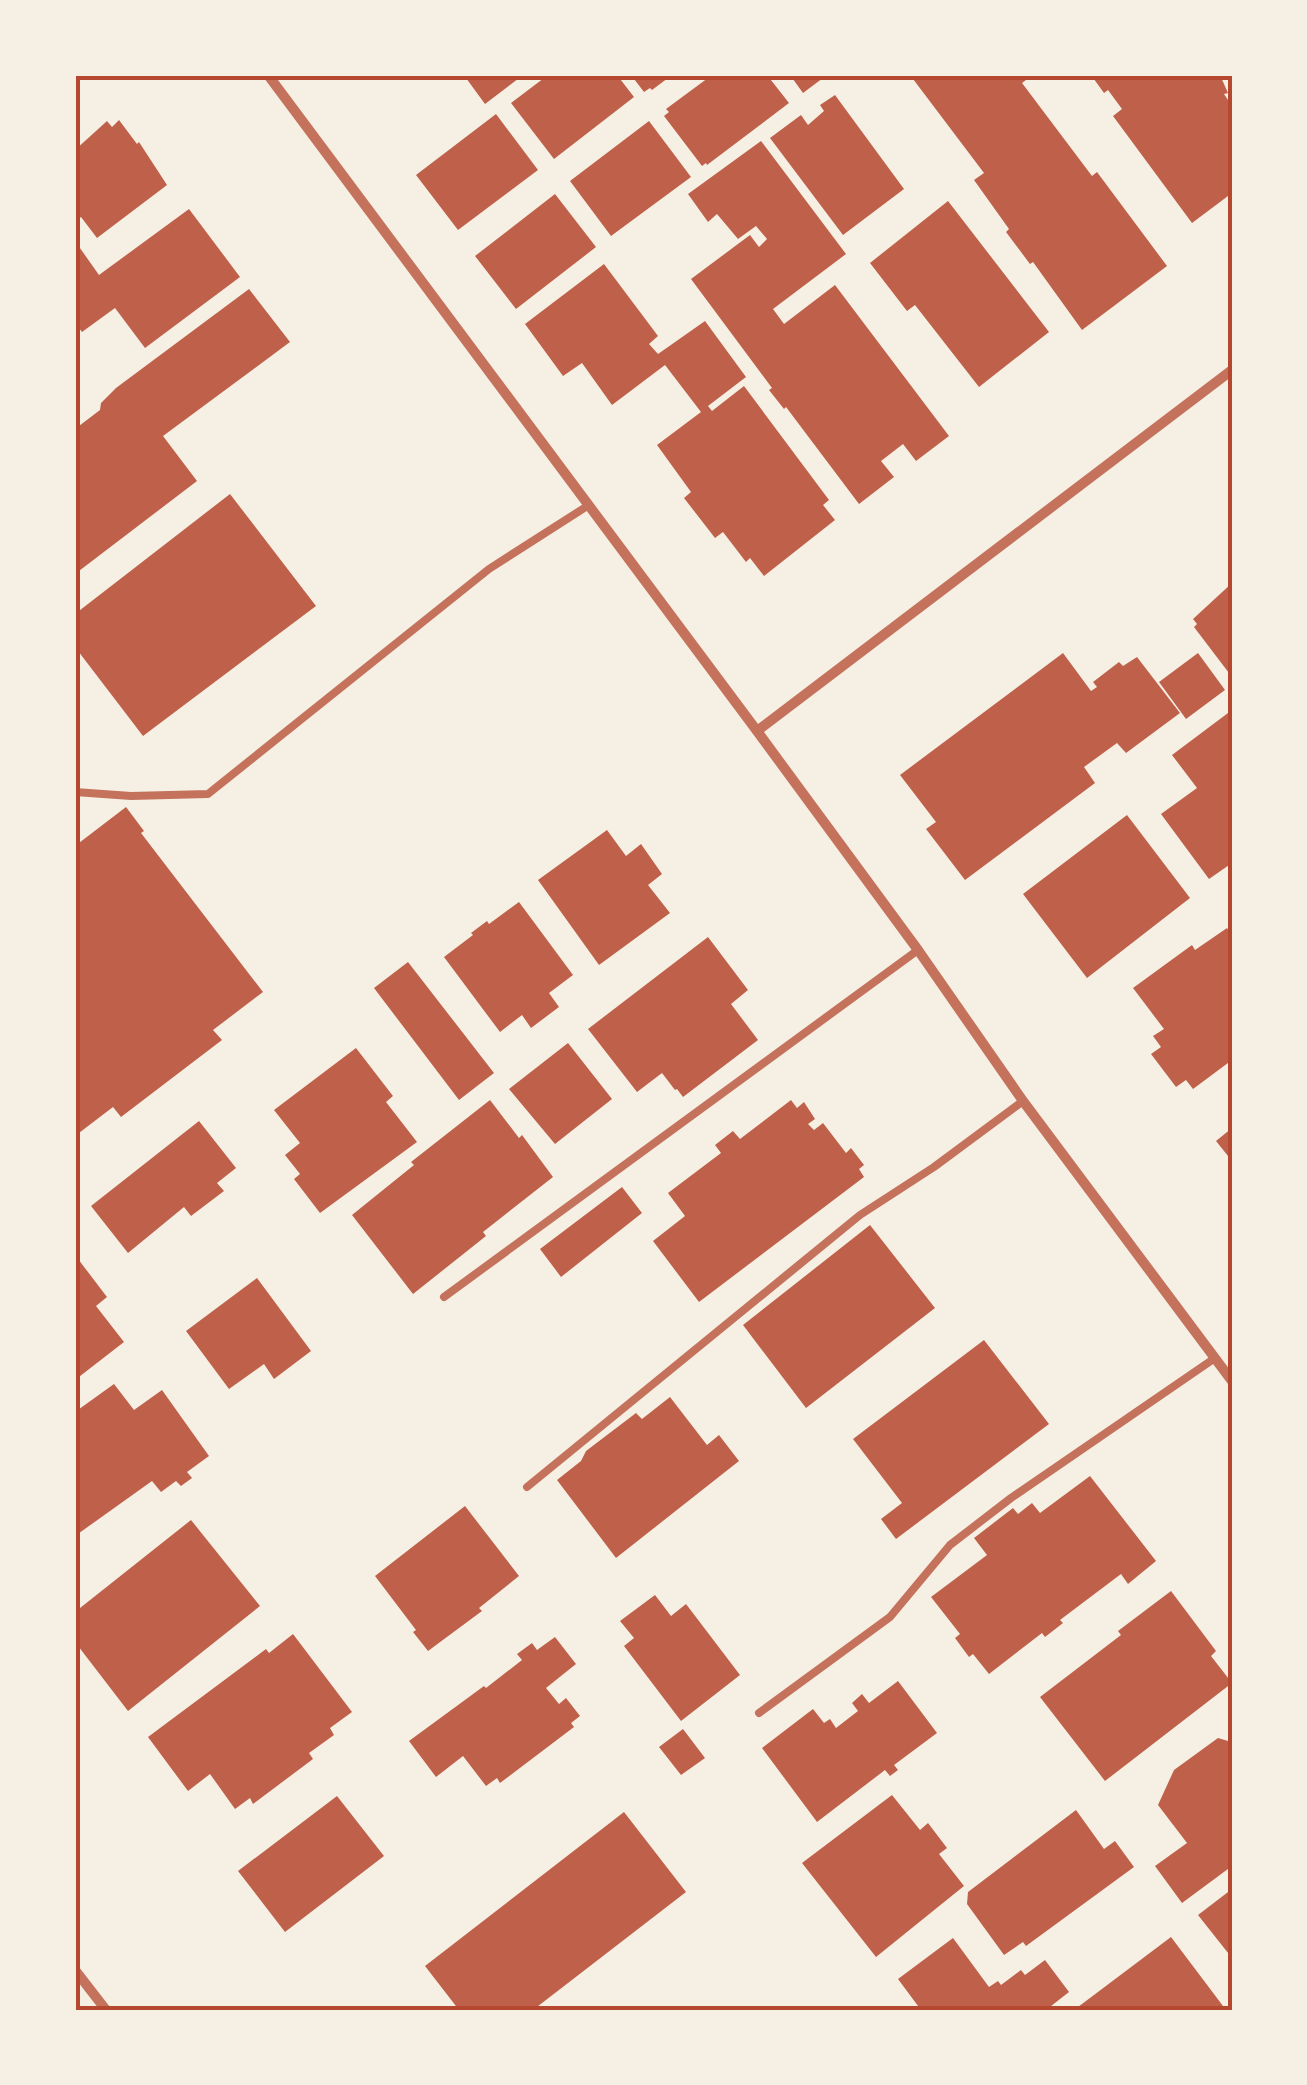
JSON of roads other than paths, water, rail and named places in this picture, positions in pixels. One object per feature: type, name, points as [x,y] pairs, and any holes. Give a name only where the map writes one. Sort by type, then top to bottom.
[{"type":"street","points":[[268,75],[758,732],[1232,1381]]},
{"type":"street","points":[[758,732],[1232,370]]},
{"type":"street","points":[[75,1970],[106,2010]]},
{"type":"lane","points":[[75,792],[131,796],[208,794],[489,569],[589,505]]},
{"type":"lane","points":[[444,1297],[918,950]]},
{"type":"lane","points":[[527,1487],[860,1215],[1024,1100]]},
{"type":"lane","points":[[759,1712],[890,1616],[950,1546],[1011,1498],[1216,1358]]}]
